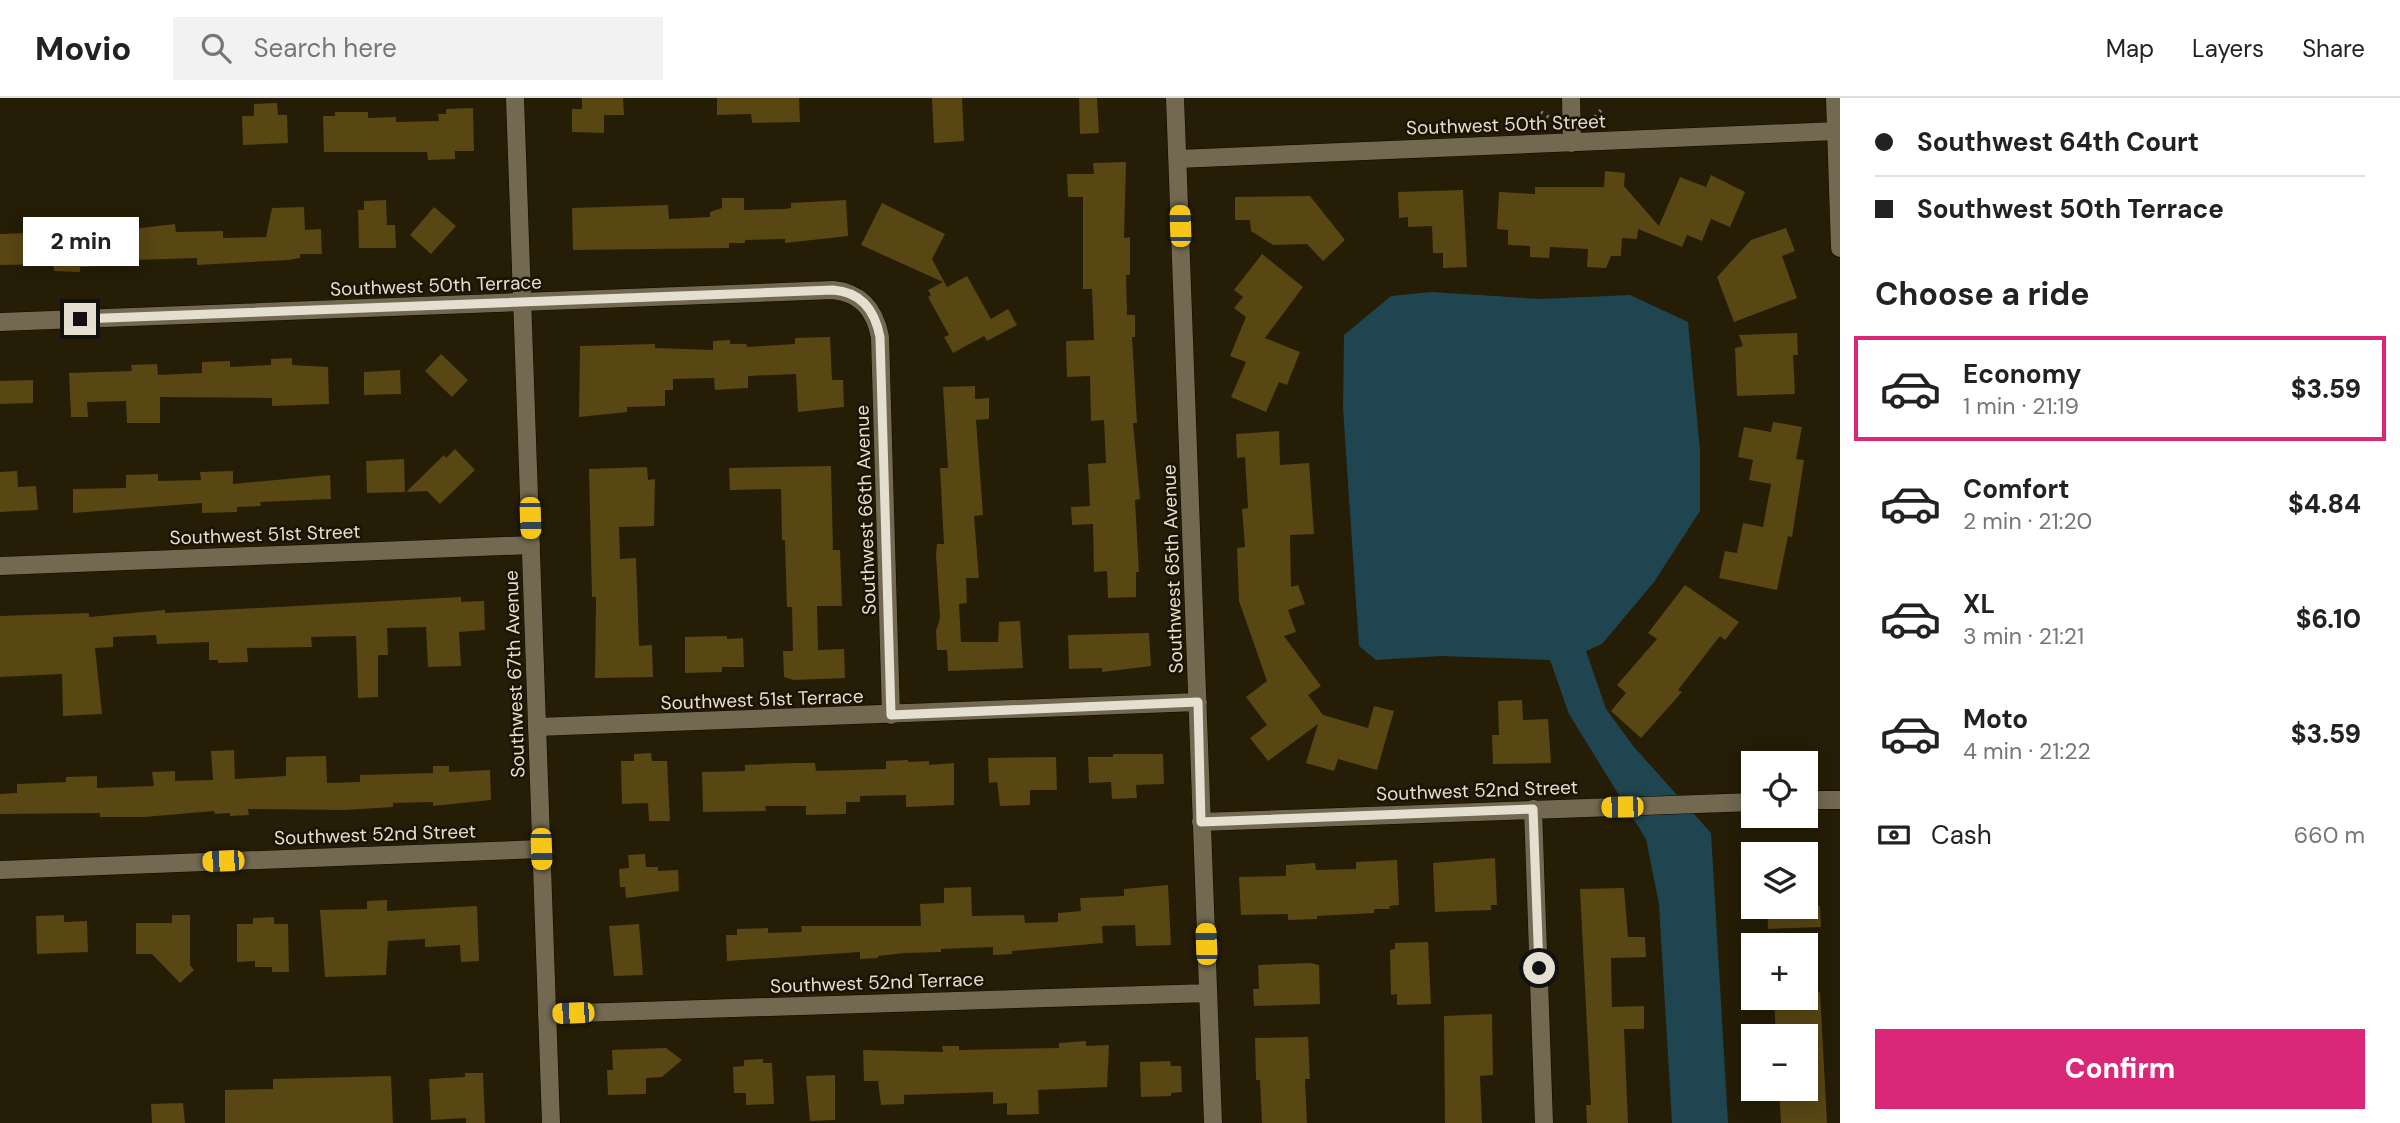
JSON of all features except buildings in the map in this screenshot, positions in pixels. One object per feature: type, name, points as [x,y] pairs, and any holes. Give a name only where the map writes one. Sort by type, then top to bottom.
[{"type":"street","name":"Southwest 67th Avenue","points":[[515,98],[551,1123]]},
{"type":"street","name":"Southwest 65th Avenue","points":[[1175,98],[1213,1123]]},
{"type":"street","points":[[1571,98],[1572,143]]},
{"type":"street","points":[[1835,98],[1840,248]]},
{"type":"street","name":"Southwest 50th Street","points":[[1178,159],[1836,131]]},
{"type":"street","name":"Southwest 50th Terrace","points":[[0,322],[833,290],[856,296],[869,307]]},
{"type":"street","name":"Southwest 66th Avenue","points":[[869,307],[877,320],[881,346],[891,715]]},
{"type":"street","name":"Southwest 51st Street","points":[[0,566],[531,545]]},
{"type":"street","name":"Southwest 51st Terrace","points":[[537,727],[1198,702]]},
{"type":"street","points":[[1818,800],[1840,800]]},
{"type":"street","name":"Southwest 52nd Street","points":[[1201,822],[1741,803]]},
{"type":"street","points":[[1533,809],[1544,1123]]},
{"type":"street","name":"Southwest 52nd Street","points":[[0,870],[541,849]]},
{"type":"street","name":"Southwest 52nd Terrace","points":[[547,1014],[1208,993]]},
{"type":"path","points":[[1595,117],[1602,109]]},
{"type":"path","points":[[1541,112],[1550,118]]},
{"type":"water","points":[[1432,292],[1540,299],[1630,295],[1688,322],[1700,451],[1700,511],[1654,582],[1602,644],[1586,651],[1606,709],[1634,747],[1711,833],[1728,1123],[1672,1123],[1659,904],[1646,839],[1569,714],[1550,660],[1441,656],[1376,660],[1359,646],[1343,408],[1344,335],[1391,296]]},
{"type":"route","points":[[80,319],[833,290],[856,296],[874,314],[880,337],[891,715],[1198,702],[1201,822],[1533,809],[1539,968]]}]
